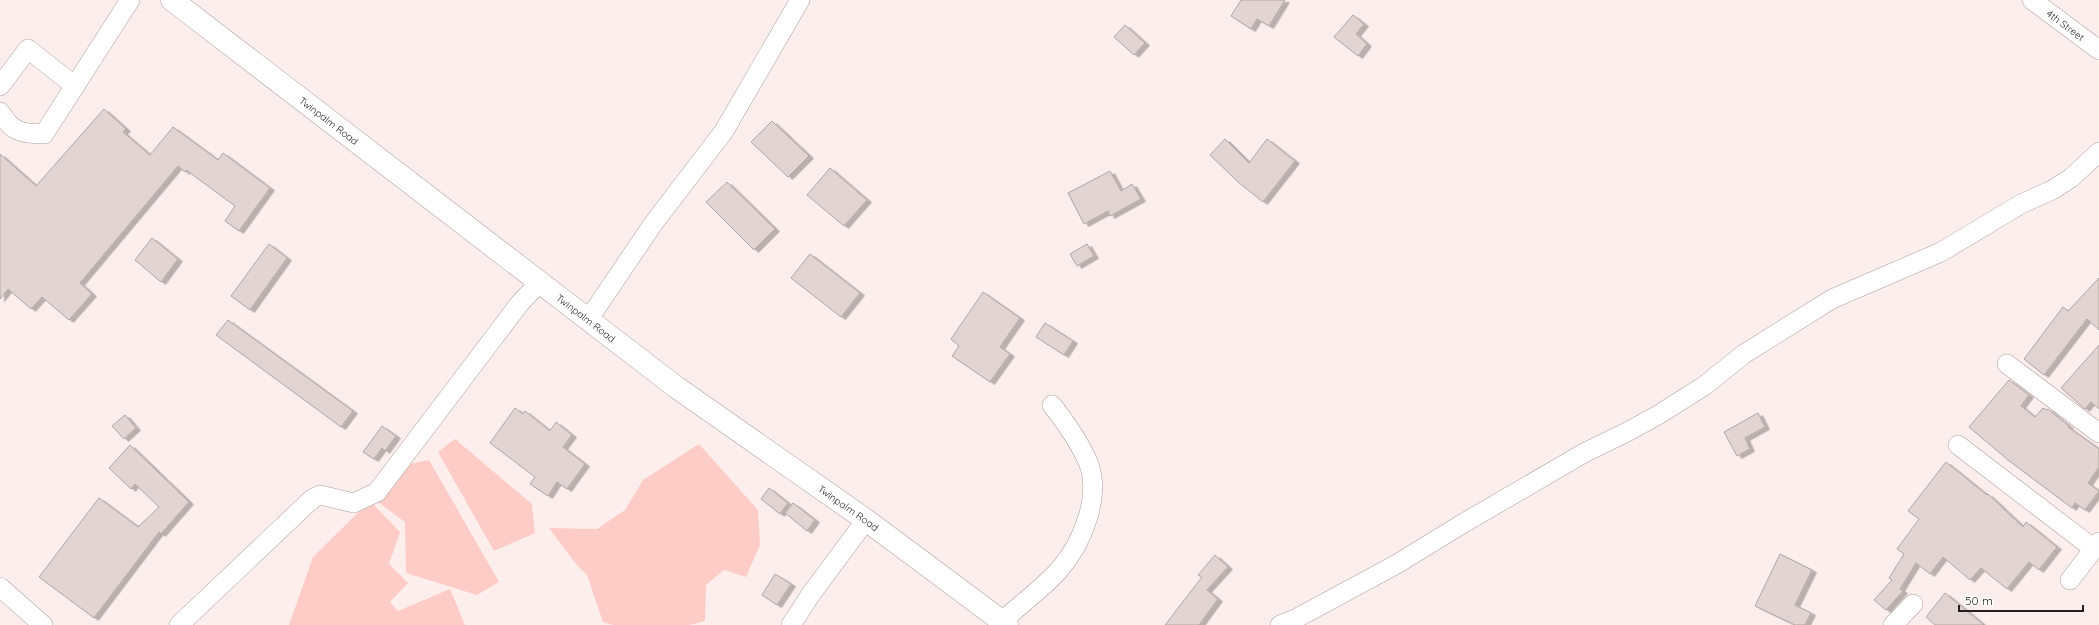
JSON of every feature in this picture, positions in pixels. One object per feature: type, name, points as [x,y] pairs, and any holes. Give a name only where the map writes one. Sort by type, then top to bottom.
[{"type":"main road","name":"Twinpalm Road","points":[[172,0],[676,387],[866,520],[1004,623]]},
{"type":"street","points":[[0,112],[8,126],[24,133],[44,134],[130,0]]},
{"type":"street","points":[[588,320],[653,224],[724,131],[800,0]]},
{"type":"street","name":"4th Street","points":[[2032,0],[2099,50]]},
{"type":"street","points":[[0,86],[28,49],[75,86]]},
{"type":"street","points":[[1280,625],[1295,619],[1396,564],[1584,453],[1627,432],[1658,414],[1704,386],[1744,354],[1832,299],[1941,252],[2021,204],[2052,190],[2071,178],[2099,152]]},
{"type":"street","points":[[179,625],[312,499],[320,495],[354,503],[377,492],[520,303],[540,282]]},
{"type":"street","points":[[2006,364],[2099,433]]},
{"type":"street","points":[[1004,623],[1060,569],[1085,529],[1093,495],[1089,464],[1072,432],[1052,405]]},
{"type":"street","points":[[1958,445],[2096,545],[2070,580]]},
{"type":"street","points":[[791,625],[811,594],[866,520]]},
{"type":"street","points":[[0,587],[43,625]]},
{"type":"street","points":[[1892,625],[1913,604]]},
{"type":"shaded area","points":[[455,439],[532,504],[535,533],[494,551],[438,452]]},
{"type":"shaded area","points":[[699,444],[758,510],[760,545],[746,577],[724,570],[706,585],[705,621],[689,625],[613,625],[603,622],[587,575],[576,564],[549,528],[597,529],[625,510],[643,480]]},
{"type":"shaded area","points":[[429,460],[499,582],[477,595],[406,573],[405,522],[378,502],[404,465]]},
{"type":"shaded area","points":[[370,501],[400,532],[389,564],[408,583],[390,602],[398,611],[450,589],[465,625],[289,625],[313,557]]},
{"type":"building","points":[[1241,0],[1285,0],[1269,26],[1257,19],[1251,29],[1231,16]]},
{"type":"building","points":[[1353,15],[1364,24],[1356,34],[1367,44],[1358,56],[1334,37]]},
{"type":"building","points":[[1125,25],[1145,43],[1134,55],[1114,37]]},
{"type":"building","points":[[104,109],[126,129],[123,132],[150,155],[173,127],[218,160],[223,153],[270,188],[239,231],[225,221],[235,206],[186,170],[185,172],[178,166],[80,283],[92,294],[69,320],[42,297],[31,309],[8,289],[0,299],[0,154],[36,186]]},
{"type":"building","points":[[772,121],[809,156],[788,177],[751,142]]},
{"type":"building","points":[[1225,139],[1249,163],[1267,139],[1295,161],[1263,202],[1238,182],[1210,155]]},
{"type":"building","points":[[830,168],[867,200],[844,226],[807,195]]},
{"type":"building","points":[[1110,171],[1121,191],[1132,184],[1141,199],[1110,216],[1108,211],[1084,224],[1068,193]]},
{"type":"building","points":[[727,182],[775,229],[754,250],[706,202]]},
{"type":"building","points":[[152,238],[178,259],[161,282],[135,260]]},
{"type":"building","points":[[269,244],[287,258],[250,310],[231,296]]},
{"type":"building","points":[[1087,244],[1094,256],[1077,266],[1070,254]]},
{"type":"building","points":[[810,254],[860,293],[841,317],[791,278]]},
{"type":"building","points":[[2099,278],[2099,330],[2087,319],[2044,375],[2024,359],[2063,307],[2068,311]]},
{"type":"building","points":[[983,292],[1020,318],[1000,347],[1010,354],[990,382],[952,356],[959,346],[951,339]]},
{"type":"building","points":[[228,320],[353,411],[341,427],[216,335]]},
{"type":"building","points":[[1045,323],[1073,341],[1064,355],[1036,337]]},
{"type":"building","points":[[2099,345],[2099,409],[2091,402],[2085,409],[2061,388]]},
{"type":"building","points":[[2009,380],[2029,395],[2021,406],[2035,417],[2043,408],[2048,409],[2069,426],[2068,427],[2099,449],[2099,467],[2088,483],[2099,491],[2085,510],[2075,503],[2072,508],[2008,460],[1969,427]]},
{"type":"building","points":[[515,408],[523,414],[525,411],[550,431],[556,422],[572,435],[563,447],[585,464],[567,489],[557,482],[548,496],[530,484],[535,477],[490,443]]},
{"type":"building","points":[[1758,413],[1765,427],[1745,438],[1750,449],[1737,456],[1724,432]]},
{"type":"building","points":[[125,415],[136,428],[124,439],[112,426]]},
{"type":"building","points":[[382,426],[396,436],[385,451],[382,448],[374,459],[363,452]]},
{"type":"building","points":[[130,445],[189,502],[161,534],[159,532],[94,618],[39,577],[99,498],[138,527],[159,507],[135,484],[131,489],[109,468]]},
{"type":"building","points":[[1946,462],[1987,495],[1988,494],[2023,527],[2026,522],[2057,547],[2039,570],[2029,562],[2007,589],[1981,568],[1970,580],[1943,557],[1930,574],[1916,563],[1900,589],[1903,591],[1886,610],[1874,600],[1892,580],[1889,578],[1904,554],[1897,549],[1919,519],[1908,511]]},
{"type":"building","points":[[769,488],[788,503],[780,514],[761,499]]},
{"type":"building","points":[[793,503],[815,520],[807,531],[785,513]]},
{"type":"building","points":[[1780,554],[1812,570],[1795,605],[1811,613],[1805,625],[1795,625],[1755,606]]},
{"type":"building","points":[[1215,555],[1228,567],[1207,590],[1218,599],[1199,625],[1165,625],[1202,577],[1198,575]]},
{"type":"building","points":[[775,574],[791,584],[777,605],[762,595]]},
{"type":"building","points":[[1945,593],[1984,625],[1935,625],[1926,617]]}]
